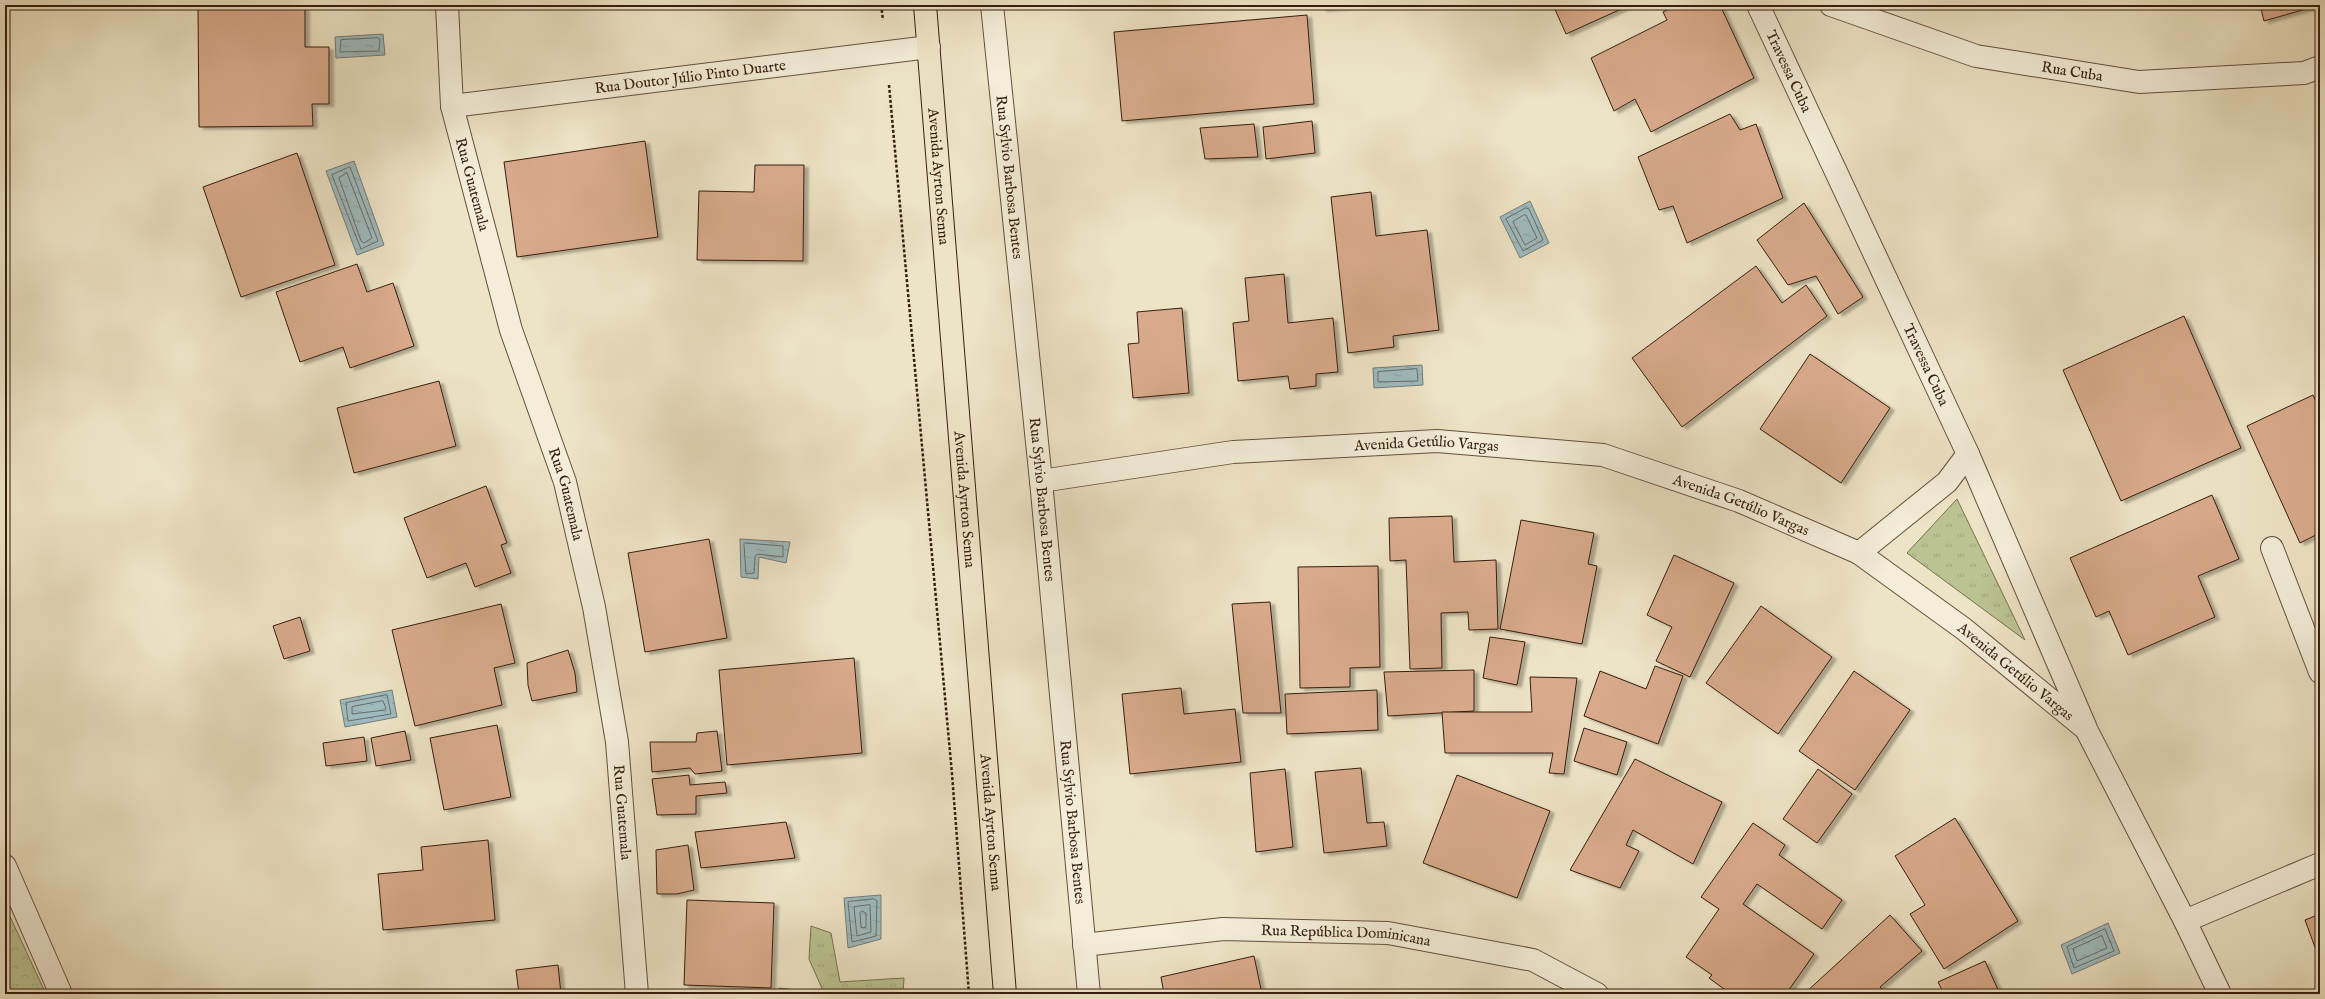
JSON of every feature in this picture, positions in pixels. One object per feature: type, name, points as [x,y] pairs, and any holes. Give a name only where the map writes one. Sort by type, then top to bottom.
[{"type":"main road","name":"Avenida Ayrton Senna","points":[[925,5],[1005,994]]},
{"type":"street","name":"Rua Guatemala","points":[[446,5],[452,106],[511,330],[565,482],[594,607],[617,742],[638,994]]},
{"type":"street","name":"Rua Sylvio Barbosa Bentes","points":[[992,5],[1041,481],[1089,994]]},
{"type":"street","name":"Travessa Cuba","points":[[1758,5],[1968,454],[2086,729]]},
{"type":"street","name":"Rua Cuba","points":[[1831,5],[1976,56],[2139,82],[2304,73],[2320,66]]},
{"type":"street","name":"Rua Doutor Júlio Pinto Duarte","points":[[452,106],[929,47]]},
{"type":"street","name":"Avenida Getúlio Vargas","points":[[1041,481],[1241,452],[1437,441],[1548,450],[1603,455],[1739,501],[1859,553],[1964,629],[2086,729],[2185,921],[2220,994]]},
{"type":"street","points":[[1859,553],[1947,482],[1968,454]]},
{"type":"street","points":[[2272,548],[2320,672]]},
{"type":"street","points":[[2185,921],[2320,864]]},
{"type":"street","points":[[5,866],[61,994]]},
{"type":"street","name":"Rua República Dominicana","points":[[1084,946],[1223,929],[1388,933],[1532,960],[1597,994]]},
{"type":"path","points":[[881,5],[950,751],[969,994]]},
{"type":"green space","points":[[1957,499],[2025,640],[1907,553]]},
{"type":"green space","points":[[6,908],[46,994],[5,994]]},
{"type":"green space","points":[[811,926],[831,933],[840,982],[904,978],[903,994],[780,994],[779,988],[824,993],[809,959]]},
{"type":"water","points":[[383,34],[385,55],[336,58],[335,37]]},
{"type":"water","points":[[354,161],[384,245],[357,255],[326,171]]},
{"type":"water","points":[[1530,201],[1549,243],[1520,258],[1500,217]]},
{"type":"water","points":[[1422,365],[1423,385],[1374,388],[1373,368]]},
{"type":"water","points":[[740,539],[790,542],[786,563],[759,557],[758,579],[741,577]]},
{"type":"water","points":[[392,690],[397,717],[345,727],[340,700]]},
{"type":"water","points":[[881,895],[881,939],[848,948],[844,898]]},
{"type":"water","points":[[2108,923],[2120,953],[2072,974],[2061,945]]},
{"type":"building","points":[[1322,5],[1356,5],[1356,6],[1322,9]]},
{"type":"building","points":[[1553,5],[1630,5],[1566,34]]},
{"type":"building","points":[[1677,5],[1720,5],[1754,78],[1651,132],[1635,99],[1614,111],[1591,58],[1667,20],[1663,12]]},
{"type":"building","points":[[2260,5],[2320,5],[2264,21]]},
{"type":"building","points":[[198,8],[305,8],[305,47],[329,47],[329,104],[312,104],[313,126],[199,127]]},
{"type":"building","points":[[1307,15],[1314,104],[1122,121],[1114,32]]},
{"type":"building","points":[[1730,114],[1740,130],[1756,124],[1783,198],[1687,243],[1673,206],[1659,210],[1638,157]]},
{"type":"building","points":[[1312,121],[1315,153],[1266,159],[1263,127]]},
{"type":"building","points":[[1254,124],[1258,157],[1205,159],[1200,128]]},
{"type":"building","points":[[645,141],[658,237],[517,257],[504,162]]},
{"type":"building","points":[[297,153],[335,265],[241,297],[203,187]]},
{"type":"building","points":[[755,165],[804,165],[803,261],[697,260],[699,191],[754,192]]},
{"type":"building","points":[[1371,192],[1376,236],[1427,230],[1439,330],[1393,336],[1394,347],[1348,353],[1331,197]]},
{"type":"building","points":[[1804,203],[1863,297],[1838,314],[1816,276],[1788,285],[1757,240]]},
{"type":"building","points":[[357,264],[367,292],[393,283],[414,346],[350,368],[343,347],[300,362],[276,292]]},
{"type":"building","points":[[1756,266],[1782,303],[1806,285],[1827,316],[1682,427],[1632,358]]},
{"type":"building","points":[[1284,274],[1288,323],[1333,318],[1338,372],[1316,374],[1316,386],[1290,389],[1288,376],[1238,381],[1233,323],[1249,321],[1245,278]]},
{"type":"building","points":[[1182,308],[1189,393],[1133,398],[1128,344],[1139,343],[1137,312]]},
{"type":"building","points":[[2184,316],[2241,448],[2121,501],[2063,370]]},
{"type":"building","points":[[1810,354],[1890,408],[1841,483],[1760,429]]},
{"type":"building","points":[[439,381],[456,446],[354,473],[337,408]]},
{"type":"building","points":[[2313,395],[2320,411],[2320,533],[2300,543],[2247,426]]},
{"type":"building","points":[[486,486],[507,543],[501,545],[511,573],[475,587],[466,563],[427,578],[404,518]]},
{"type":"building","points":[[2212,495],[2239,559],[2198,576],[2215,617],[2128,655],[2109,611],[2096,617],[2070,558]]},
{"type":"building","points":[[1452,516],[1454,562],[1496,560],[1498,629],[1469,630],[1468,612],[1441,613],[1442,668],[1410,669],[1406,560],[1390,561],[1389,518]]},
{"type":"building","points":[[1521,520],[1594,533],[1588,564],[1597,566],[1582,644],[1500,629]]},
{"type":"building","points":[[709,539],[727,638],[645,652],[628,553]]},
{"type":"building","points":[[1674,555],[1734,583],[1690,677],[1656,661],[1672,627],[1647,615]]},
{"type":"building","points":[[1378,566],[1380,667],[1350,668],[1350,687],[1300,688],[1298,567]]},
{"type":"building","points":[[1270,602],[1281,713],[1243,713],[1232,604]]},
{"type":"building","points":[[501,604],[515,663],[494,668],[502,705],[415,726],[392,630]]},
{"type":"building","points":[[1761,606],[1832,657],[1778,734],[1706,683]]},
{"type":"building","points":[[300,617],[310,651],[284,659],[273,626]]},
{"type":"building","points":[[1490,637],[1525,642],[1517,685],[1483,678]]},
{"type":"building","points":[[568,650],[575,673],[577,692],[532,701],[528,685],[527,663]]},
{"type":"building","points":[[854,658],[862,753],[727,765],[719,670]]},
{"type":"building","points":[[1655,666],[1683,676],[1658,744],[1584,716],[1600,671],[1646,689]]},
{"type":"building","points":[[1474,670],[1474,711],[1388,716],[1384,672]]},
{"type":"building","points":[[1854,671],[1910,710],[1855,790],[1799,751]]},
{"type":"building","points":[[1530,677],[1577,678],[1564,774],[1549,773],[1553,753],[1445,753],[1442,712],[1532,712]]},
{"type":"building","points":[[1181,688],[1184,714],[1235,709],[1241,762],[1130,774],[1122,694]]},
{"type":"building","points":[[1377,690],[1378,730],[1287,734],[1285,694]]},
{"type":"building","points":[[497,725],[511,797],[444,810],[430,738]]},
{"type":"building","points":[[1584,728],[1627,742],[1617,775],[1574,761]]},
{"type":"building","points":[[405,731],[411,760],[376,766],[371,738]]},
{"type":"building","points":[[717,731],[722,771],[695,774],[690,768],[652,772],[650,742],[696,742],[697,733]]},
{"type":"building","points":[[364,737],[367,761],[326,766],[323,743]]},
{"type":"building","points":[[1635,759],[1722,802],[1693,864],[1633,830],[1626,845],[1639,851],[1620,888],[1570,870]]},
{"type":"building","points":[[1361,768],[1367,823],[1384,822],[1387,846],[1324,853],[1315,772]]},
{"type":"building","points":[[1285,769],[1293,847],[1256,852],[1250,773]]},
{"type":"building","points":[[1818,769],[1852,794],[1817,843],[1783,819]]},
{"type":"building","points":[[689,775],[690,785],[725,782],[727,793],[696,796],[696,814],[657,815],[652,779]]},
{"type":"building","points":[[1457,775],[1550,811],[1517,898],[1423,863]]},
{"type":"building","points":[[1955,818],[2018,921],[1944,969],[1910,914],[1925,905],[1895,856]]},
{"type":"building","points":[[786,822],[795,858],[701,868],[695,832]]},
{"type":"building","points":[[1753,823],[1785,845],[1779,855],[1842,900],[1822,929],[1757,884],[1743,904],[1814,954],[1786,994],[1731,994],[1709,978],[1712,975],[1686,957],[1719,909],[1701,897]]},
{"type":"building","points":[[488,840],[495,920],[383,930],[378,874],[423,870],[421,847]]},
{"type":"building","points":[[688,845],[694,890],[677,894],[657,894],[656,850]]},
{"type":"building","points":[[687,900],[774,903],[771,988],[684,985]]},
{"type":"building","points":[[2320,914],[2320,949],[2316,950],[2305,920]]},
{"type":"building","points":[[1890,915],[1922,951],[1880,987],[1886,994],[1804,994]]},
{"type":"building","points":[[1254,956],[1262,994],[1164,994],[1161,977]]},
{"type":"building","points":[[1985,961],[2000,994],[1944,994],[1938,982]]},
{"type":"building","points":[[558,965],[561,994],[519,994],[516,970]]}]
